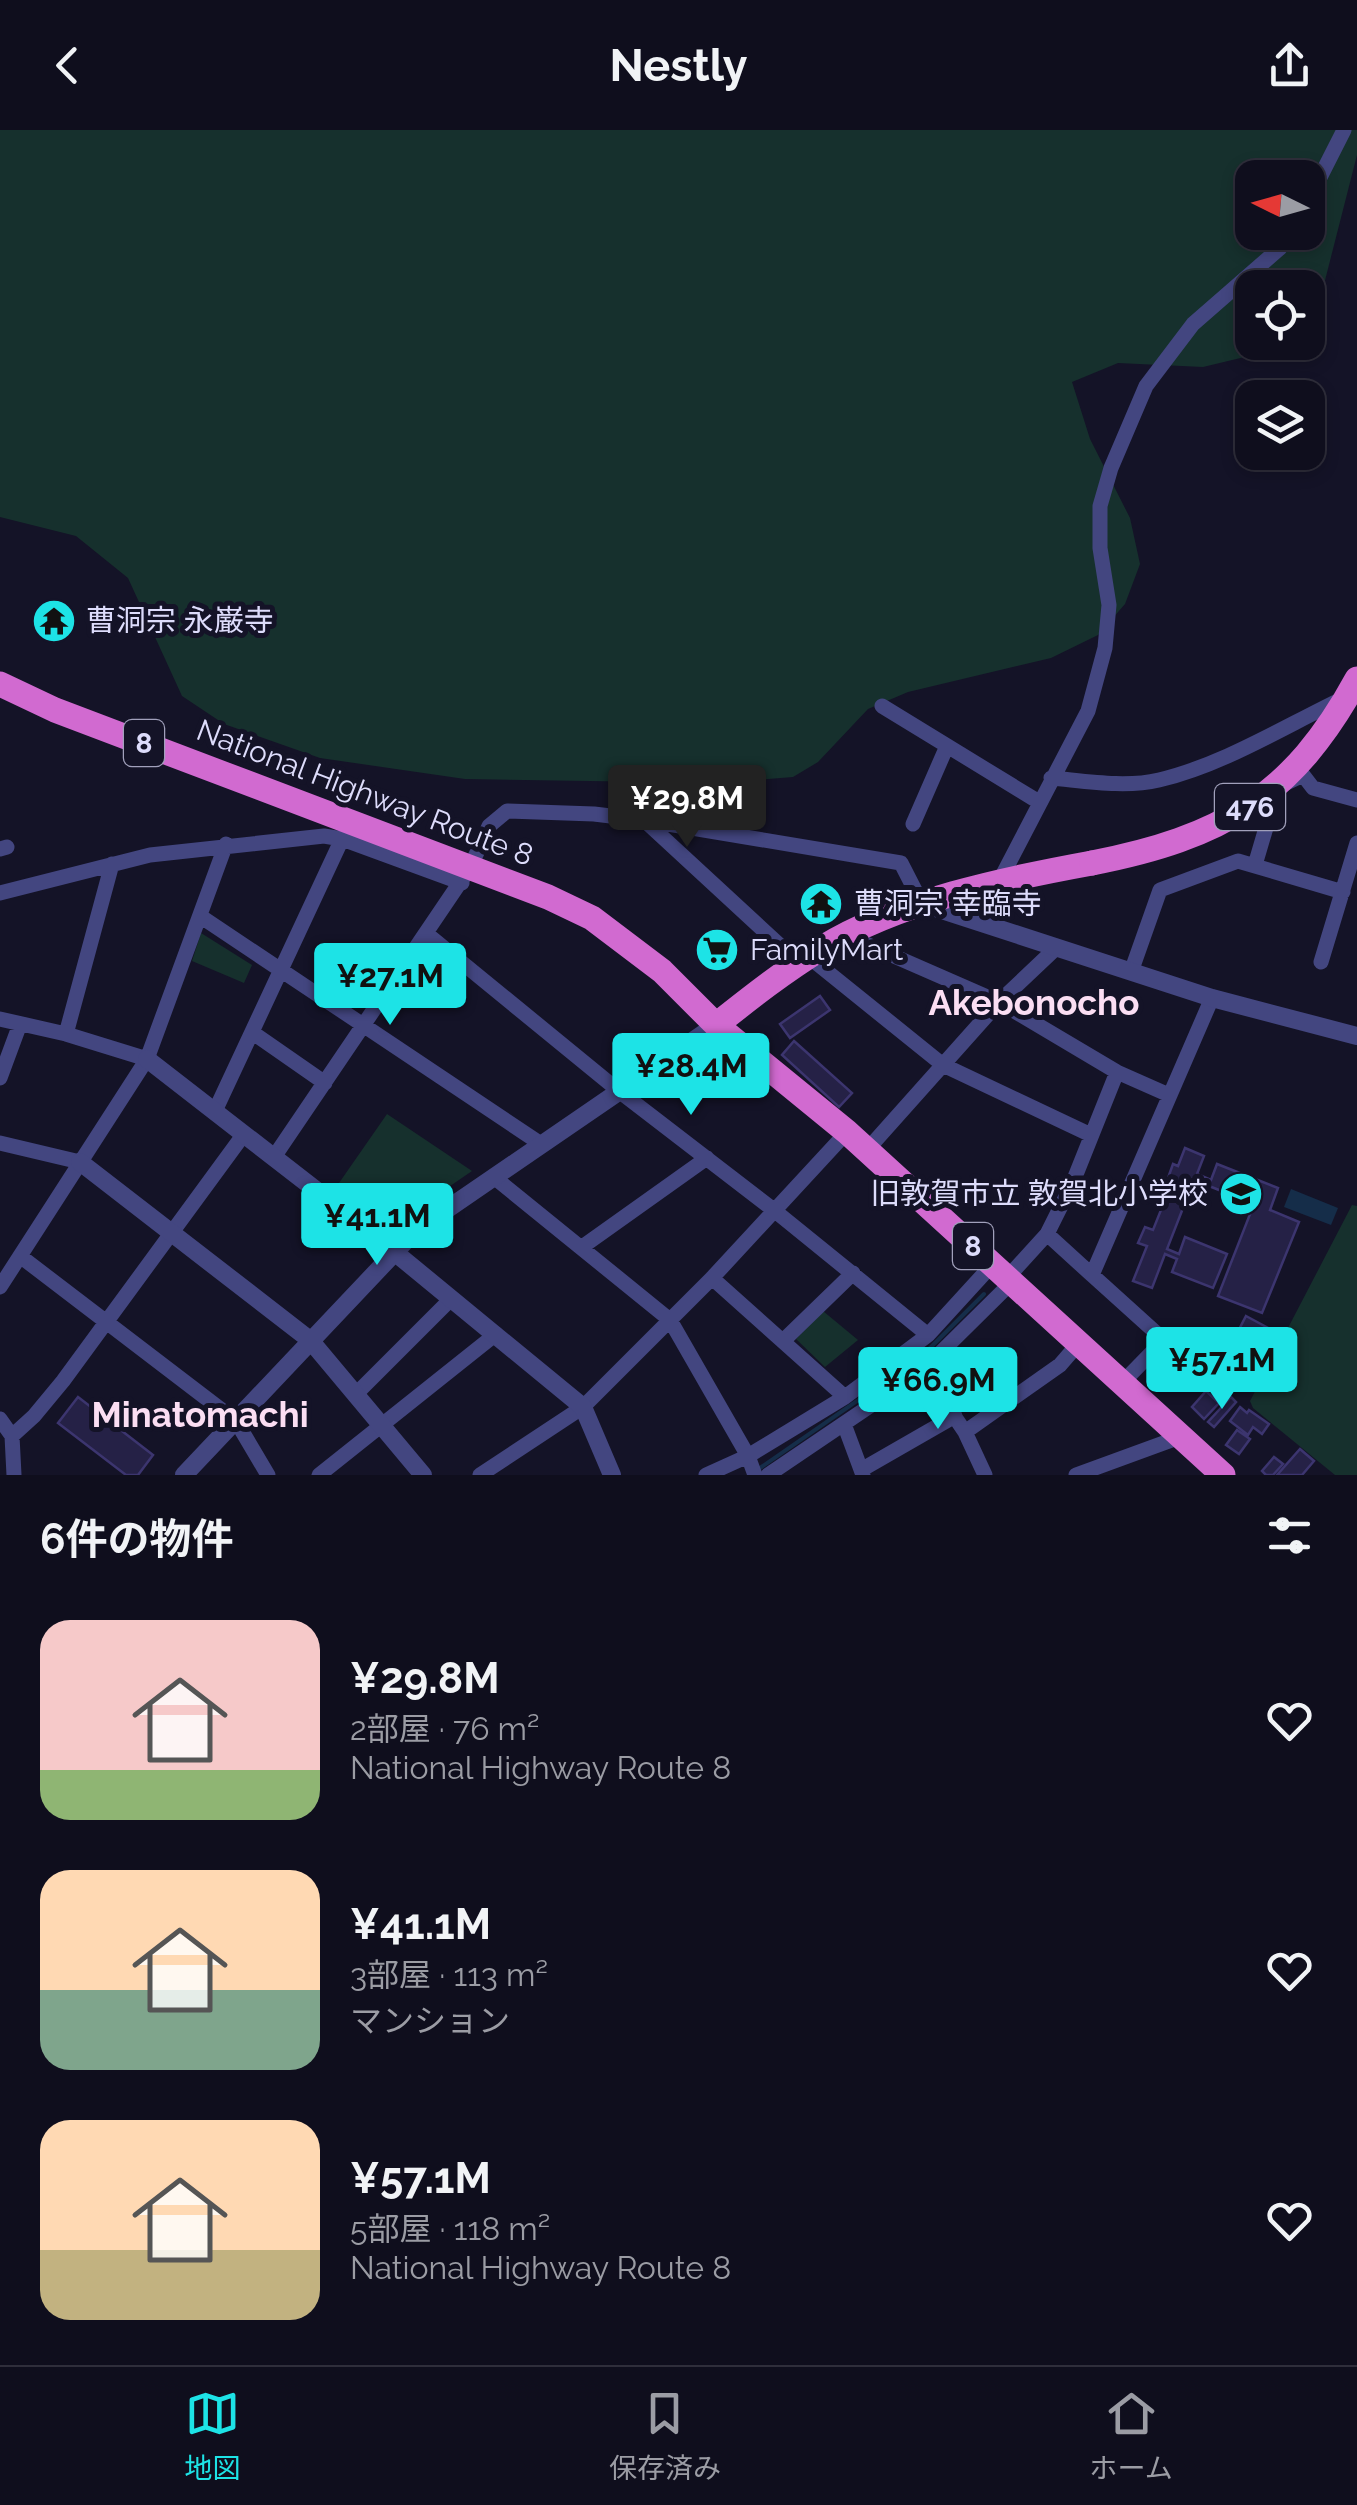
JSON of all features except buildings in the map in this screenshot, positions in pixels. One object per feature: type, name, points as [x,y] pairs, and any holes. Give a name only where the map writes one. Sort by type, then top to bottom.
[{"type":"highway","name":"476","points":[[716,1025],[804,960],[922,904],[1000,880],[1162,848],[1205,832],[1245,810],[1312,752],[1357,679]]},
{"type":"highway","name":"National Highway Route 8","points":[[0,684],[55,710],[290,798],[344,831],[548,897],[592,918],[662,971],[716,1025],[847,1132],[1223,1475]]},
{"type":"highway","points":[[469,868],[508,898],[587,934],[619,956],[687,1018],[716,1025]]},
{"type":"street","points":[[1325,167],[1344,130]]},
{"type":"street","points":[[1000,880],[1088,711],[1106,648],[1109,606],[1100,548],[1100,506],[1111,468],[1146,386],[1193,324],[1278,250]]},
{"type":"street","points":[[1051,778],[1113,783],[1157,781],[1219,758],[1357,692]]},
{"type":"street","points":[[882,706],[1039,802]]},
{"type":"street","points":[[913,824],[947,746]]},
{"type":"street","points":[[1255,866],[1278,787],[1303,775],[1312,788],[1357,800]]},
{"type":"street","points":[[274,1157],[428,934],[493,821],[513,809],[644,820],[900,863],[922,904],[1212,998],[1357,1036]]},
{"type":"street","points":[[644,820],[804,960],[943,1065],[1091,1136]]},
{"type":"street","points":[[215,1111],[344,831]]},
{"type":"street","points":[[0,893],[112,864],[226,844],[344,831],[469,868]]},
{"type":"street","points":[[1322,962],[1357,842]]},
{"type":"street","points":[[0,1287],[147,1059],[226,844]]},
{"type":"street","points":[[1131,972],[1160,890],[1238,860],[1342,892]]},
{"type":"street","points":[[66,1034],[112,864]]},
{"type":"street","points":[[200,916],[542,1144]]},
{"type":"street","points":[[428,934],[619,1092],[928,1335]]},
{"type":"street","points":[[848,936],[999,1002],[1117,1072],[1169,1096]]},
{"type":"street","points":[[867,1150],[999,1002],[1055,949]]},
{"type":"street","points":[[1092,1276],[1212,998]]},
{"type":"street","points":[[0,1019],[147,1059],[395,1252],[583,1407],[612,1475]]},
{"type":"street","points":[[0,1078],[20,1024]]},
{"type":"street","points":[[184,1475],[414,1232],[716,1025]]},
{"type":"street","points":[[254,1032],[325,1083]]},
{"type":"street","points":[[706,1475],[748,1456],[844,1397],[1004,1275],[1047,1234],[1073,1182],[1117,1072]]},
{"type":"street","points":[[480,1475],[583,1407],[712,1278],[847,1132]]},
{"type":"street","points":[[12,1436],[34,1416],[244,1134]]},
{"type":"street","points":[[0,1143],[80,1162],[310,1340],[423,1475]]},
{"type":"street","points":[[582,1247],[707,1158]]},
{"type":"street","points":[[496,1178],[670,1320],[756,1475]]},
{"type":"street","points":[[1047,1234],[1164,1340],[1122,1383]]},
{"type":"street","points":[[20,1256],[236,1421],[268,1475]]},
{"type":"street","points":[[784,1340],[854,1273]]},
{"type":"street","points":[[768,1475],[923,1370],[1004,1275]]},
{"type":"street","points":[[712,1278],[844,1397]]},
{"type":"street","points":[[356,1394],[451,1299]]},
{"type":"street","points":[[318,1475],[496,1334]]},
{"type":"street","points":[[965,1432],[1060,1365],[1079,1343]]},
{"type":"street","points":[[923,1370],[965,1432],[984,1475]]},
{"type":"street","points":[[844,1424],[862,1473],[955,1416]]},
{"type":"street","points":[[0,1419],[12,1436],[14,1475]]},
{"type":"street","points":[[1076,1475],[1180,1437]]},
{"type":"green space","points":[[0,130],[1357,130],[1357,155],[1325,280],[1325,270],[1235,270],[1235,359],[1203,367],[1118,363],[1072,382],[1090,439],[1130,518],[1140,564],[1125,604],[1098,635],[1051,658],[908,692],[868,709],[818,762],[793,777],[720,783],[465,779],[320,758],[224,724],[182,696],[128,578],[76,536],[0,517]]},
{"type":"green space","points":[[201,933],[252,965],[244,983],[192,961]]},
{"type":"green space","points":[[387,1114],[472,1171],[402,1219],[383,1219],[339,1183]]},
{"type":"green space","points":[[1352,1205],[1357,1206],[1357,1475],[1335,1475],[1253,1408],[1250,1401]]},
{"type":"green space","points":[[823,1311],[858,1340],[825,1367],[796,1339]]},
{"type":"water","points":[[1291,1189],[1338,1208],[1331,1225],[1284,1207]]},
{"type":"waterway","points":[[760,1468],[922,1356],[984,1294]]},
{"type":"place","name":"曹洞宗 永巌寺","points":[[54,621]]},
{"type":"place","name":"曹洞宗 幸臨寺","points":[[821,904]]},
{"type":"place","name":"FamilyMart","points":[[717,950]]},
{"type":"place","name":"旧敦賀市立 敦賀北小学校","points":[[1241,1194]]},
{"type":"district","name":"Akebonocho","points":[[1034,1003]]},
{"type":"district","name":"Minatomachi","points":[[200,1415]]}]
